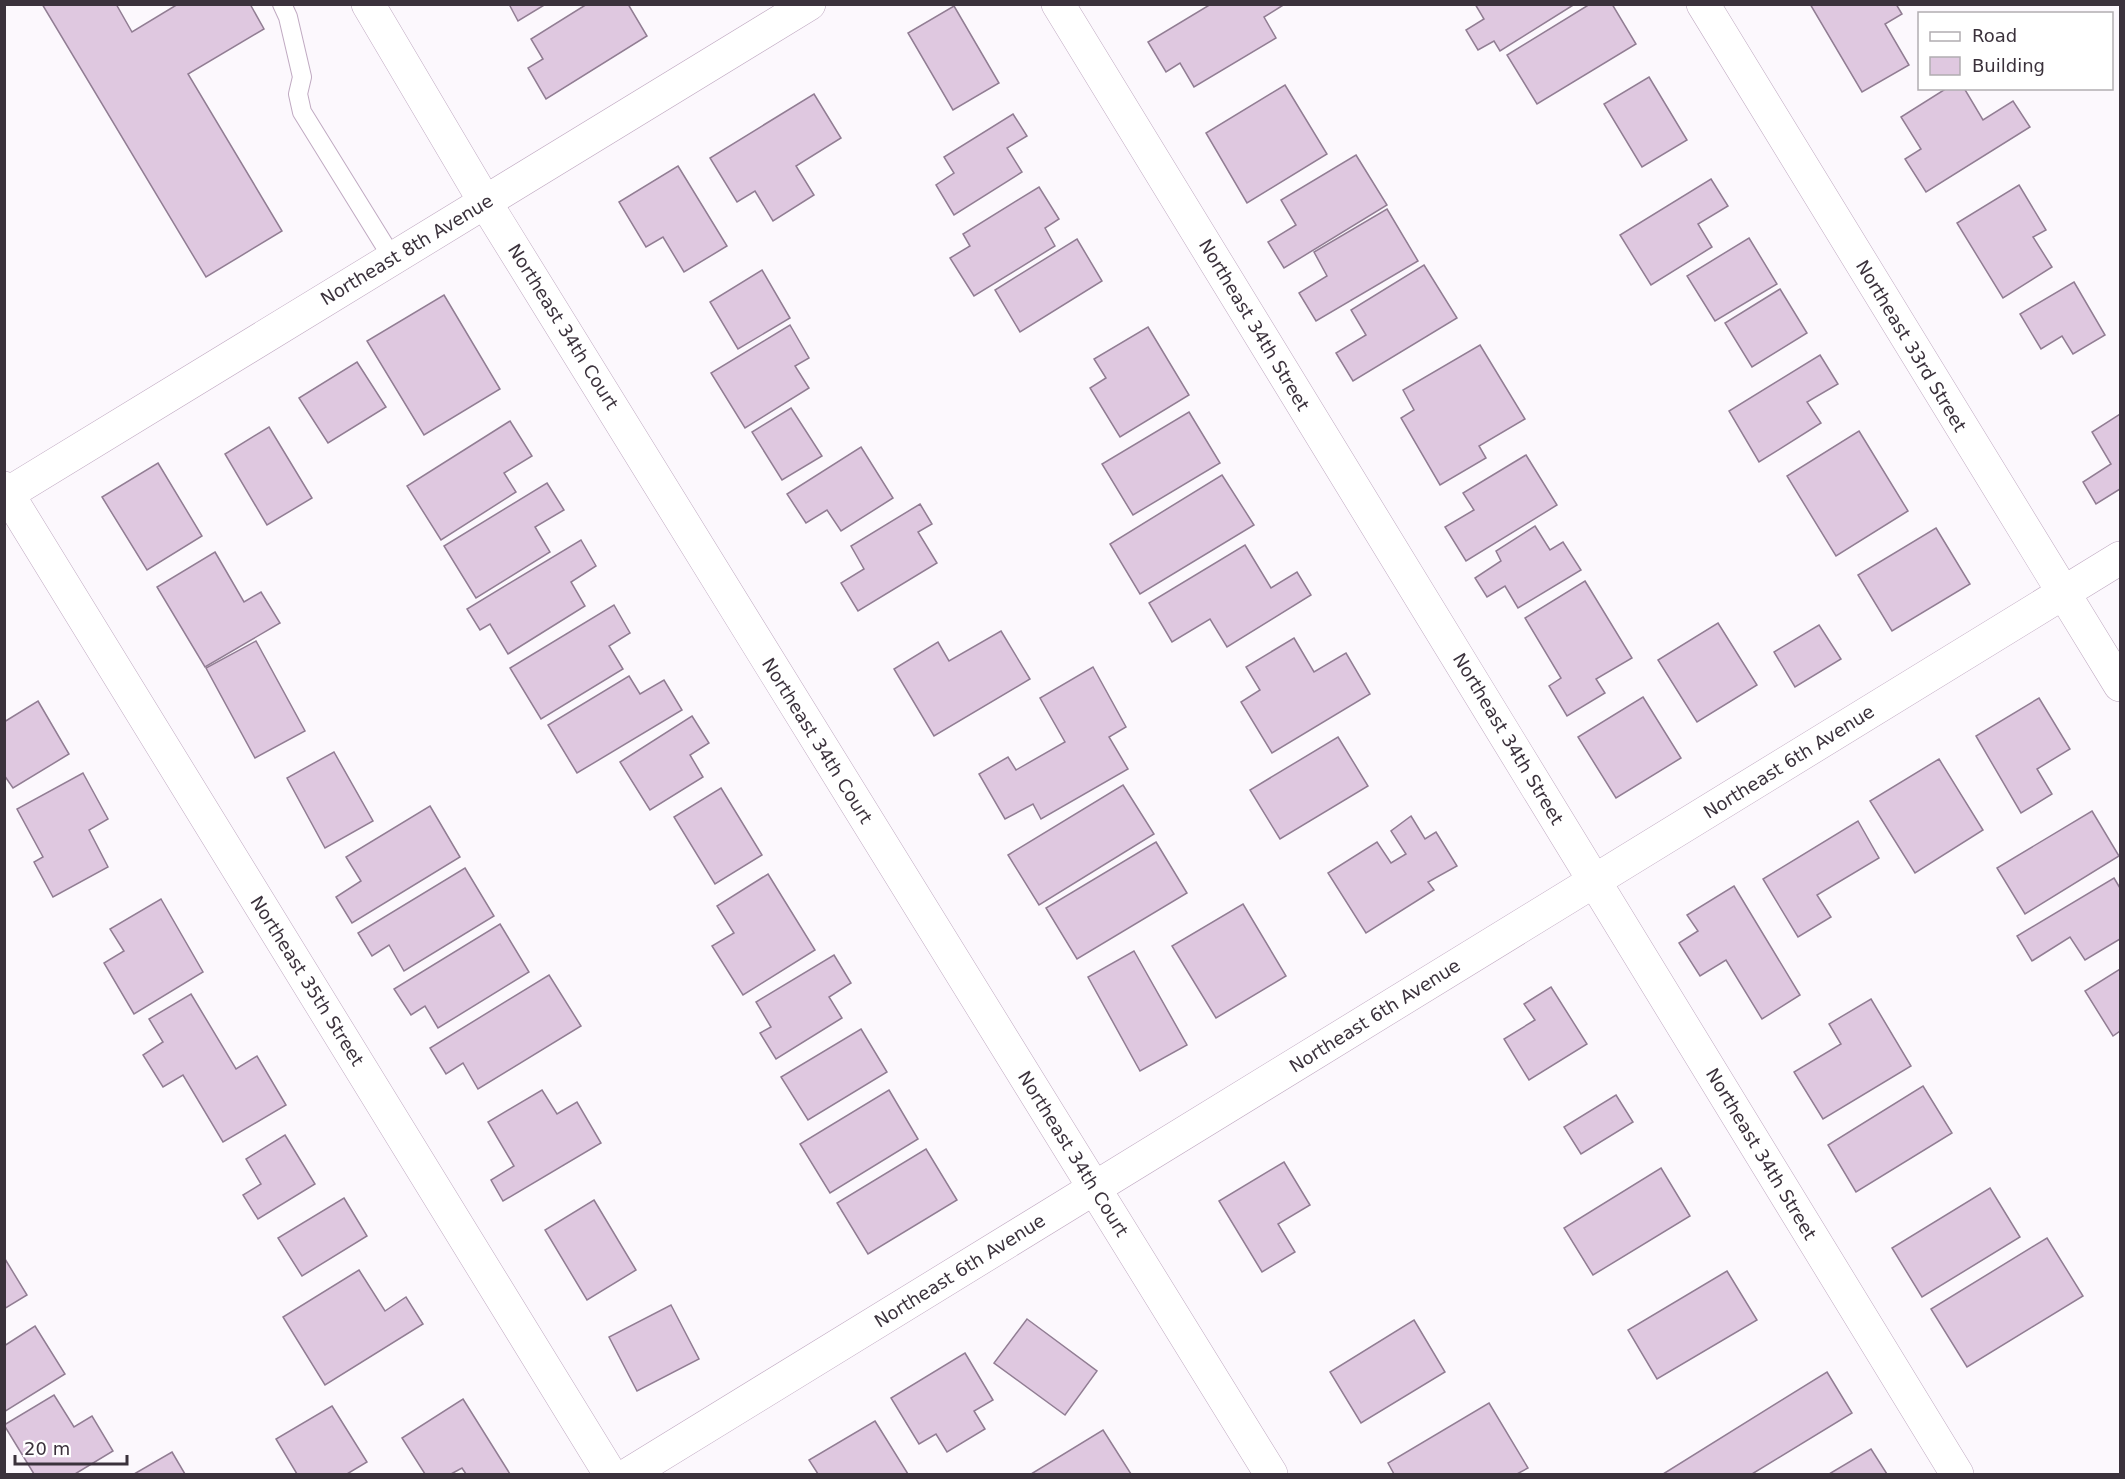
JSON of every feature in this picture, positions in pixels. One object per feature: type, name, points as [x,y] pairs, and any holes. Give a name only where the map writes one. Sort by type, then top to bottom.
[{"type":"street","name":"Northeast 34th Court","points":[[368,4],[485,202],[1271,1474]]},
{"type":"street","name":"Northeast 8th Avenue","points":[[6,493],[809,4]]},
{"type":"street","name":"Northeast 34th Street","points":[[1058,4],[1957,1474]]},
{"type":"street","name":"Northeast 33rd Street","points":[[1703,4],[2062,594],[2121,686]]},
{"type":"street","name":"Northeast 35th Street","points":[[6,493],[610,1474]]},
{"type":"street","name":"Northeast 6th Avenue","points":[[628,1474],[2121,558]]},
{"type":"lane","points":[[282,4],[288,17],[302,76],[298,94],[302,112],[393,259]]},
{"type":"building","points":[[42,4],[116,4],[132,32],[178,4],[250,4],[264,29],[188,74],[282,231],[206,277]]},
{"type":"building","points":[[509,4],[546,4],[518,21]]},
{"type":"building","points":[[587,4],[628,4],[647,36],[546,99],[528,68],[543,59],[531,39]]},
{"type":"building","points":[[1211,4],[1285,4],[1264,17],[1276,38],[1194,87],[1180,63],[1166,72],[1148,42]]},
{"type":"building","points":[[1475,4],[1575,4],[1500,51],[1494,41],[1478,50],[1466,30],[1484,19]]},
{"type":"building","points":[[1590,4],[1612,4],[1636,44],[1537,104],[1507,55]]},
{"type":"building","points":[[1810,4],[1896,4],[1902,14],[1885,24],[1909,65],[1862,92]]},
{"type":"building","points":[[954,6],[999,83],[953,110],[908,33]]},
{"type":"building","points":[[1649,77],[1687,140],[1642,167],[1604,104]]},
{"type":"building","points":[[1285,85],[1327,154],[1247,203],[1206,133]]},
{"type":"building","points":[[1944,90],[1965,90],[1983,120],[2013,101],[2030,127],[1926,192],[1905,159],[1921,149],[1901,117]]},
{"type":"building","points":[[814,94],[841,138],[796,166],[814,195],[773,221],[755,191],[737,202],[710,158]]},
{"type":"building","points":[[1013,114],[1027,136],[1007,148],[1022,172],[954,215],[936,185],[954,173],[944,157]]},
{"type":"building","points":[[1356,155],[1387,205],[1284,268],[1268,242],[1296,225],[1281,200]]},
{"type":"building","points":[[678,166],[727,246],[684,272],[663,237],[646,247],[619,202]]},
{"type":"building","points":[[1711,179],[1728,206],[1698,224],[1712,247],[1651,285],[1620,235]]},
{"type":"building","points":[[2019,185],[2046,230],[2033,237],[2052,267],[2003,298],[1957,223]]},
{"type":"building","points":[[1039,187],[1059,219],[1045,228],[1055,246],[974,296],[950,258],[970,246],[963,234]]},
{"type":"building","points":[[1387,209],[1418,261],[1316,321],[1299,293],[1327,276],[1314,252]]},
{"type":"building","points":[[1749,238],[1777,284],[1715,321],[1687,276]]},
{"type":"building","points":[[1077,239],[1102,281],[1020,332],[995,290]]},
{"type":"building","points":[[1424,265],[1457,318],[1353,381],[1336,353],[1366,335],[1351,310]]},
{"type":"building","points":[[762,270],[790,318],[738,349],[710,302]]},
{"type":"building","points":[[2074,282],[2105,335],[2073,354],[2062,336],[2041,349],[2020,314]]},
{"type":"building","points":[[1780,289],[1807,333],[1752,367],[1725,323]]},
{"type":"building","points":[[444,295],[500,389],[424,435],[367,341]]},
{"type":"building","points":[[790,325],[809,358],[795,366],[809,388],[745,428],[711,373]]},
{"type":"building","points":[[1148,327],[1189,395],[1120,437],[1090,388],[1106,378],[1094,359]]},
{"type":"building","points":[[1480,345],[1525,419],[1479,446],[1486,458],[1440,485],[1401,418],[1414,410],[1403,390]]},
{"type":"building","points":[[1820,355],[1838,384],[1807,402],[1821,423],[1759,462],[1729,411]]},
{"type":"building","points":[[357,362],[386,407],[328,443],[299,398]]},
{"type":"building","points":[[791,408],[822,456],[782,480],[752,432]]},
{"type":"building","points":[[1189,412],[1220,463],[1133,515],[1102,464]]},
{"type":"building","points":[[2120,414],[2120,489],[2096,504],[2083,482],[2111,464],[2092,432]]},
{"type":"building","points":[[510,421],[532,456],[504,473],[516,492],[441,540],[407,486]]},
{"type":"building","points":[[269,427],[312,498],[267,525],[225,454]]},
{"type":"building","points":[[1859,431],[1908,511],[1836,556],[1787,476]]},
{"type":"building","points":[[861,447],[893,498],[841,531],[827,510],[806,523],[787,494]]},
{"type":"building","points":[[1526,455],[1557,505],[1466,561],[1445,527],[1474,510],[1463,493]]},
{"type":"building","points":[[158,463],[202,536],[147,570],[102,497]]},
{"type":"building","points":[[1222,475],[1254,525],[1140,594],[1110,544]]},
{"type":"building","points":[[547,483],[564,510],[535,527],[550,552],[476,598],[444,546]]},
{"type":"building","points":[[920,504],[932,524],[918,532],[937,563],[858,611],[841,583],[864,569],[851,546]]},
{"type":"building","points":[[1535,526],[1550,550],[1563,542],[1581,570],[1518,608],[1505,586],[1487,597],[1475,578],[1501,561],[1496,551]]},
{"type":"building","points":[[1936,528],[1970,584],[1892,631],[1858,575]]},
{"type":"building","points":[[581,540],[596,566],[571,582],[585,606],[508,654],[490,624],[480,630],[467,609]]},
{"type":"building","points":[[1245,545],[1271,588],[1297,572],[1311,595],[1227,647],[1210,619],[1172,642],[1149,603]]},
{"type":"building","points":[[215,552],[244,602],[261,592],[280,623],[205,667],[157,587]]},
{"type":"building","points":[[1585,581],[1632,658],[1596,679],[1605,693],[1567,716],[1549,686],[1561,678],[1525,618]]},
{"type":"building","points":[[614,605],[630,633],[609,646],[623,669],[541,719],[510,668]]},
{"type":"building","points":[[1718,623],[1757,685],[1697,722],[1658,660]]},
{"type":"building","points":[[1819,625],[1841,659],[1795,687],[1774,652]]},
{"type":"building","points":[[1001,631],[1030,679],[934,736],[894,669],[938,642],[949,661]]},
{"type":"building","points":[[1294,638],[1314,672],[1346,653],[1370,694],[1272,753],[1241,702],[1260,690],[1246,667]]},
{"type":"building","points":[[256,641],[305,731],[255,758],[206,668]]},
{"type":"building","points":[[1093,667],[1126,727],[1109,737],[1128,769],[1041,819],[1033,804],[1005,819],[979,774],[1008,757],[1016,770],[1065,742],[1040,698]]},
{"type":"building","points":[[629,676],[640,694],[664,680],[682,710],[577,773],[548,725]]},
{"type":"building","points":[[1643,697],[1681,758],[1616,798],[1578,737]]},
{"type":"building","points":[[2039,698],[2070,749],[2037,769],[2052,794],[2021,813],[1976,736]]},
{"type":"building","points":[[38,701],[69,754],[13,788],[4,775],[4,722]]},
{"type":"building","points":[[692,716],[709,743],[690,755],[703,777],[650,810],[620,762]]},
{"type":"building","points":[[1338,737],[1368,786],[1280,839],[1250,790]]},
{"type":"building","points":[[334,752],[373,821],[325,848],[287,778]]},
{"type":"building","points":[[1939,759],[1983,830],[1915,873],[1870,801]]},
{"type":"building","points":[[83,773],[108,819],[89,830],[108,867],[53,897],[34,862],[43,857],[17,809]]},
{"type":"building","points":[[1123,785],[1154,834],[1039,905],[1008,855]]},
{"type":"building","points":[[721,788],[762,855],[715,884],[674,817]]},
{"type":"building","points":[[430,806],[460,857],[352,923],[336,897],[361,881],[346,857]]},
{"type":"building","points":[[2092,811],[2119,856],[2025,914],[1997,868]]},
{"type":"building","points":[[1411,816],[1425,839],[1436,832],[1457,866],[1428,882],[1434,890],[1366,933],[1328,873],[1377,842],[1391,863],[1406,854],[1391,831]]},
{"type":"building","points":[[1858,821],[1879,858],[1817,895],[1831,917],[1798,937],[1763,879]]},
{"type":"building","points":[[1156,842],[1187,893],[1077,959],[1046,908]]},
{"type":"building","points":[[465,868],[494,916],[404,971],[389,945],[372,956],[358,933]]},
{"type":"building","points":[[768,874],[815,950],[743,995],[712,946],[734,933],[717,906]]},
{"type":"building","points":[[2114,878],[2120,888],[2120,939],[2085,960],[2070,937],[2032,961],[2017,936]]},
{"type":"building","points":[[1734,886],[1800,995],[1762,1019],[1726,960],[1700,976],[1679,943],[1698,931],[1687,915]]},
{"type":"building","points":[[161,899],[203,972],[134,1014],[104,963],[124,951],[110,929]]},
{"type":"building","points":[[1243,904],[1286,976],[1216,1018],[1172,946]]},
{"type":"building","points":[[500,924],[529,972],[438,1028],[425,1006],[411,1015],[394,989]]},
{"type":"building","points":[[1134,951],[1187,1045],[1140,1071],[1088,977]]},
{"type":"building","points":[[834,955],[851,983],[829,997],[842,1018],[776,1059],[760,1033],[771,1027],[756,1002]]},
{"type":"building","points":[[2120,969],[2120,1031],[2113,1036],[2085,991]]},
{"type":"building","points":[[549,975],[581,1026],[478,1089],[463,1063],[446,1074],[430,1048]]},
{"type":"building","points":[[1551,987],[1587,1044],[1529,1080],[1504,1039],[1535,1020],[1524,1004]]},
{"type":"building","points":[[191,994],[236,1069],[257,1056],[286,1105],[223,1142],[183,1075],[163,1087],[143,1055],[163,1042],[149,1019]]},
{"type":"building","points":[[1871,999],[1911,1066],[1823,1119],[1794,1072],[1841,1044],[1829,1024]]},
{"type":"building","points":[[861,1029],[887,1072],[808,1120],[781,1077]]},
{"type":"building","points":[[1923,1086],[1952,1133],[1856,1192],[1828,1145]]},
{"type":"building","points":[[542,1090],[557,1114],[577,1102],[601,1143],[503,1201],[491,1180],[514,1166],[488,1122]]},
{"type":"building","points":[[889,1090],[918,1139],[830,1193],[800,1144]]},
{"type":"building","points":[[1616,1095],[1633,1122],[1581,1154],[1564,1127]]},
{"type":"building","points":[[285,1135],[315,1184],[258,1219],[243,1195],[261,1184],[246,1159]]},
{"type":"building","points":[[926,1149],[957,1200],[868,1254],[837,1203]]},
{"type":"building","points":[[1284,1162],[1310,1205],[1278,1224],[1295,1252],[1262,1272],[1219,1201]]},
{"type":"building","points":[[1661,1168],[1690,1216],[1593,1275],[1564,1228]]},
{"type":"building","points":[[1990,1188],[2020,1237],[1922,1297],[1892,1248]]},
{"type":"building","points":[[344,1198],[367,1236],[302,1276],[278,1238]]},
{"type":"building","points":[[594,1200],[636,1270],[587,1300],[545,1230]]},
{"type":"building","points":[[2047,1238],[2083,1296],[1967,1367],[1931,1309]]},
{"type":"building","points":[[4,1259],[27,1295],[4,1309]]},
{"type":"building","points":[[359,1270],[385,1311],[406,1297],[423,1324],[325,1385],[283,1317]]},
{"type":"building","points":[[1727,1271],[1757,1320],[1657,1379],[1628,1330]]},
{"type":"building","points":[[671,1305],[699,1359],[637,1391],[609,1337]]},
{"type":"building","points":[[1027,1319],[1097,1371],[1065,1415],[994,1363]]},
{"type":"building","points":[[1414,1320],[1445,1372],[1361,1423],[1330,1372]]},
{"type":"building","points":[[35,1326],[65,1374],[4,1412],[4,1346]]},
{"type":"building","points":[[965,1353],[993,1400],[974,1411],[985,1429],[947,1452],[936,1434],[919,1444],[891,1398]]},
{"type":"building","points":[[1827,1372],[1852,1413],[1752,1474],[1663,1474]]},
{"type":"building","points":[[54,1395],[74,1427],[92,1416],[113,1451],[75,1474],[34,1474],[4,1425]]},
{"type":"building","points":[[463,1399],[510,1474],[466,1474],[462,1468],[451,1474],[425,1474],[402,1438]]},
{"type":"building","points":[[1489,1403],[1528,1468],[1517,1474],[1394,1474],[1388,1463]]},
{"type":"building","points":[[332,1406],[367,1462],[347,1474],[297,1474],[276,1439]]},
{"type":"building","points":[[875,1421],[908,1474],[818,1474],[809,1460]]},
{"type":"building","points":[[1103,1430],[1131,1474],[1031,1474]]},
{"type":"building","points":[[1871,1449],[1887,1474],[1829,1474]]},
{"type":"building","points":[[172,1452],[185,1474],[134,1474]]}]
